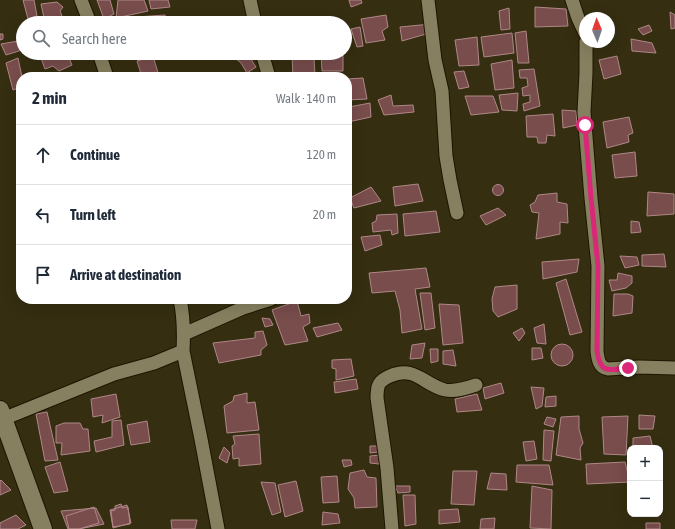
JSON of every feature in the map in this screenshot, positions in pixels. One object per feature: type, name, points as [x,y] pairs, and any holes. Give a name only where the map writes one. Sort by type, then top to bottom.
[{"type":"street","points":[[82,0],[88,16]]},
{"type":"street","points":[[250,0],[253,16]]},
{"type":"street","points":[[428,0],[435,60],[442,91],[446,156],[457,213]]},
{"type":"street","points":[[572,0],[579,20]]},
{"type":"street","points":[[586,48],[584,112],[598,266],[598,361],[605,369],[617,370],[639,367],[675,368]]},
{"type":"street","points":[[101,60],[105,72]]},
{"type":"street","points":[[263,60],[264,72]]},
{"type":"street","points":[[181,304],[184,334],[183,351],[218,529]]},
{"type":"street","points":[[184,334],[242,308],[255,304]]},
{"type":"street","points":[[43,529],[2,414],[114,374],[154,363],[183,351]]},
{"type":"street","points":[[392,529],[387,468],[377,398],[377,387],[382,380],[397,373],[404,372],[417,375],[446,390],[460,389],[476,385]]},
{"type":"building","points":[[23,0],[34,0],[37,16],[27,16]]},
{"type":"building","points":[[97,0],[110,0],[114,14],[110,16],[103,16]]},
{"type":"building","points":[[118,0],[144,0],[148,11],[125,16],[116,16]]},
{"type":"building","points":[[149,0],[168,0],[170,7],[151,9]]},
{"type":"building","points":[[349,0],[361,0],[362,3],[351,7]]},
{"type":"building","points":[[57,2],[63,7],[60,11],[62,16],[44,16],[41,4]]},
{"type":"building","points":[[535,7],[566,9],[568,26],[535,27]]},
{"type":"building","points":[[509,8],[510,29],[501,30],[499,11]]},
{"type":"building","points":[[670,12],[675,15],[675,28],[671,29]]},
{"type":"building","points":[[386,15],[388,27],[382,31],[385,40],[366,43],[361,19]]},
{"type":"building","points":[[431,24],[426,34],[402,41],[400,27]]},
{"type":"building","points":[[649,25],[652,31],[643,35],[638,29]]},
{"type":"building","points":[[360,27],[363,46],[357,47],[352,29]]},
{"type":"building","points":[[526,31],[529,63],[518,63],[515,33]]},
{"type":"building","points":[[512,33],[514,53],[484,57],[481,37]]},
{"type":"building","points":[[0,34],[3,34],[3,39],[0,40]]},
{"type":"building","points":[[477,37],[479,65],[459,66],[455,40]]},
{"type":"building","points":[[631,39],[652,43],[656,53],[632,51]]},
{"type":"building","points":[[16,41],[16,52],[6,55],[1,44]]},
{"type":"building","points":[[617,56],[621,74],[604,79],[599,60]]},
{"type":"building","points":[[16,59],[18,60],[21,72],[16,72],[16,89],[13,90],[6,63]]},
{"type":"building","points":[[42,60],[70,60],[72,65],[59,71],[53,66],[45,69]]},
{"type":"building","points":[[154,60],[158,72],[140,72],[137,61]]},
{"type":"building","points":[[238,60],[252,60],[256,67],[246,72]]},
{"type":"building","points":[[292,60],[314,60],[315,72],[293,72]]},
{"type":"building","points":[[321,60],[343,60],[343,71],[322,71]]},
{"type":"building","points":[[512,60],[514,88],[495,90],[491,64]]},
{"type":"building","points":[[534,69],[540,106],[524,111],[523,104],[530,102],[530,95],[523,96],[522,88],[528,86],[527,78],[520,78],[519,70]]},
{"type":"building","points":[[464,71],[469,87],[459,89],[454,72]]},
{"type":"building","points":[[363,78],[367,99],[352,100],[352,79]]},
{"type":"building","points":[[518,93],[517,111],[502,110],[499,95]]},
{"type":"building","points":[[391,95],[393,106],[413,105],[414,112],[384,115],[378,100]]},
{"type":"building","points":[[465,96],[493,96],[499,112],[471,115]]},
{"type":"building","points":[[370,103],[371,117],[352,121],[352,106]]},
{"type":"building","points":[[562,110],[576,111],[577,125],[563,128]]},
{"type":"building","points":[[553,114],[555,136],[547,135],[546,143],[538,143],[537,137],[527,137],[526,116]]},
{"type":"building","points":[[629,117],[633,133],[628,135],[629,142],[607,148],[603,122]]},
{"type":"building","points":[[635,152],[637,176],[615,178],[612,155]]},
{"type":"building","points":[[418,184],[423,201],[395,206],[393,187]]},
{"type":"building","points":[[496,185],[500,185],[502,186],[502,194],[496,195],[493,192],[493,188]]},
{"type":"building","points":[[371,187],[381,201],[354,208],[352,197]]},
{"type":"building","points":[[648,192],[674,194],[674,214],[647,216]]},
{"type":"building","points":[[557,193],[557,202],[567,204],[568,223],[560,222],[560,234],[536,239],[539,213],[532,212],[530,205],[535,202],[538,195]]},
{"type":"building","points":[[498,208],[506,215],[486,225],[480,216]]},
{"type":"building","points":[[436,211],[440,232],[405,236],[403,214]]},
{"type":"building","points":[[397,214],[398,233],[392,235],[391,230],[373,232],[372,223],[376,221],[377,215]]},
{"type":"building","points":[[631,221],[639,222],[641,232],[631,233]]},
{"type":"building","points":[[380,235],[382,245],[365,251],[361,237]]},
{"type":"building","points":[[664,254],[666,267],[642,266],[642,255]]},
{"type":"building","points":[[620,256],[637,257],[639,265],[625,268]]},
{"type":"building","points":[[579,259],[577,272],[543,279],[542,262]]},
{"type":"building","points":[[426,268],[430,287],[415,289],[422,329],[402,333],[400,310],[395,291],[372,293],[369,273]]},
{"type":"building","points":[[618,273],[632,276],[632,283],[626,288],[612,291],[609,280],[617,280]]},
{"type":"building","points":[[566,279],[582,332],[570,335],[556,283]]},
{"type":"building","points":[[517,285],[517,309],[498,317],[493,311],[492,299],[495,287]]},
{"type":"building","points":[[420,293],[431,293],[435,328],[425,330]]},
{"type":"building","points":[[614,294],[628,294],[633,296],[632,313],[613,316]]},
{"type":"building","points":[[289,304],[298,304],[301,316],[309,314],[310,323],[303,327],[308,341],[285,345],[272,310]]},
{"type":"building","points":[[439,304],[459,305],[463,343],[443,345]]},
{"type":"building","points":[[262,318],[270,319],[273,325],[265,327]]},
{"type":"building","points":[[338,323],[342,330],[317,337],[313,328]]},
{"type":"building","points":[[544,324],[546,344],[537,343],[534,328]]},
{"type":"building","points":[[522,328],[525,333],[519,341],[513,333]]},
{"type":"building","points":[[263,331],[267,345],[261,350],[261,355],[219,363],[213,343],[255,338],[255,332]]},
{"type":"building","points":[[425,343],[422,358],[410,359],[412,345]]},
{"type":"building","points":[[562,344],[570,347],[573,355],[570,363],[562,366],[554,363],[551,355],[554,347]]},
{"type":"building","points":[[532,348],[541,348],[543,358],[532,360]]},
{"type":"building","points":[[430,349],[438,349],[438,361],[431,363]]},
{"type":"building","points":[[453,350],[456,366],[443,364],[443,351]]},
{"type":"building","points":[[351,359],[354,376],[336,380],[336,369],[332,368],[332,360]]},
{"type":"building","points":[[356,379],[358,389],[335,393],[334,382]]},
{"type":"building","points":[[501,383],[504,393],[485,399],[483,388]]},
{"type":"building","points":[[531,387],[544,388],[542,406],[536,409]]},
{"type":"building","points":[[247,393],[247,403],[255,402],[259,430],[227,433],[224,406],[233,401],[234,396]]},
{"type":"building","points":[[116,394],[120,417],[102,423],[103,415],[93,417],[91,399]]},
{"type":"building","points":[[477,394],[482,410],[457,412],[455,399]]},
{"type":"building","points":[[556,396],[556,406],[545,407],[546,397]]},
{"type":"building","points":[[47,412],[58,460],[45,461],[36,414]]},
{"type":"building","points":[[639,415],[655,416],[653,429],[639,429]]},
{"type":"building","points":[[579,416],[579,429],[583,443],[580,448],[581,460],[556,455],[561,417]]},
{"type":"building","points":[[628,416],[626,455],[604,454],[602,417]]},
{"type":"building","points":[[547,417],[556,419],[553,427],[544,424]]},
{"type":"building","points":[[121,420],[124,445],[96,452],[94,441],[112,437],[112,421]]},
{"type":"building","points":[[147,421],[150,442],[131,445],[127,425]]},
{"type":"building","points":[[64,423],[80,423],[83,429],[88,429],[90,451],[61,455],[62,443],[56,443],[56,426]]},
{"type":"building","points":[[544,430],[554,431],[551,461],[543,460]]},
{"type":"building","points":[[259,434],[261,464],[239,466],[239,458],[233,459],[232,446],[235,444],[233,436]]},
{"type":"building","points":[[650,436],[652,445],[633,445],[633,438]]},
{"type":"building","points":[[534,441],[537,459],[526,461],[523,442]]},
{"type":"building","points":[[370,446],[378,446],[378,452],[370,453]]},
{"type":"building","points":[[224,447],[230,453],[227,463],[219,458]]},
{"type":"building","points":[[380,455],[379,464],[370,463],[370,456]]},
{"type":"building","points":[[342,460],[351,460],[352,465],[344,467]]},
{"type":"building","points":[[60,462],[68,491],[54,493],[45,467]]},
{"type":"building","points":[[625,462],[627,482],[587,484],[586,464]]},
{"type":"building","points":[[517,465],[549,465],[553,485],[516,482]]},
{"type":"building","points":[[364,470],[367,477],[376,478],[377,507],[355,508],[354,498],[348,489],[350,473]]},
{"type":"building","points":[[453,471],[477,471],[474,505],[451,504]]},
{"type":"building","points":[[491,473],[506,474],[507,490],[487,489]]},
{"type":"building","points":[[337,476],[339,502],[323,503],[321,477]]},
{"type":"building","points":[[1,480],[11,490],[0,495],[0,481]]},
{"type":"building","points":[[296,481],[303,511],[285,517],[278,485]]},
{"type":"building","points":[[261,482],[275,483],[281,512],[272,515]]},
{"type":"building","points":[[395,486],[410,486],[410,492],[398,493]]},
{"type":"building","points":[[532,486],[552,490],[551,529],[530,528]]},
{"type":"building","points":[[403,495],[415,495],[416,524],[405,526]]},
{"type":"building","points":[[121,504],[122,508],[128,507],[130,524],[113,527],[111,511],[115,510],[115,506]]},
{"type":"building","points":[[127,505],[131,523],[113,528],[110,510]]},
{"type":"building","points":[[94,507],[99,523],[79,529],[69,529],[66,516]]},
{"type":"building","points":[[96,508],[104,524],[79,529],[68,529],[61,511]]},
{"type":"building","points":[[458,509],[460,522],[439,524],[439,510]]},
{"type":"building","points":[[323,512],[338,514],[340,523],[322,525]]},
{"type":"building","points":[[16,515],[26,525],[18,529],[0,529],[0,523]]},
{"type":"building","points":[[495,518],[494,529],[480,529],[481,519]]},
{"type":"building","points":[[171,520],[197,520],[195,529],[172,529]]},
{"type":"building","points":[[646,523],[660,523],[660,529],[646,529]]},
{"type":"route","points":[[585,125],[598,266],[598,361],[605,369],[617,370],[628,368]]}]
